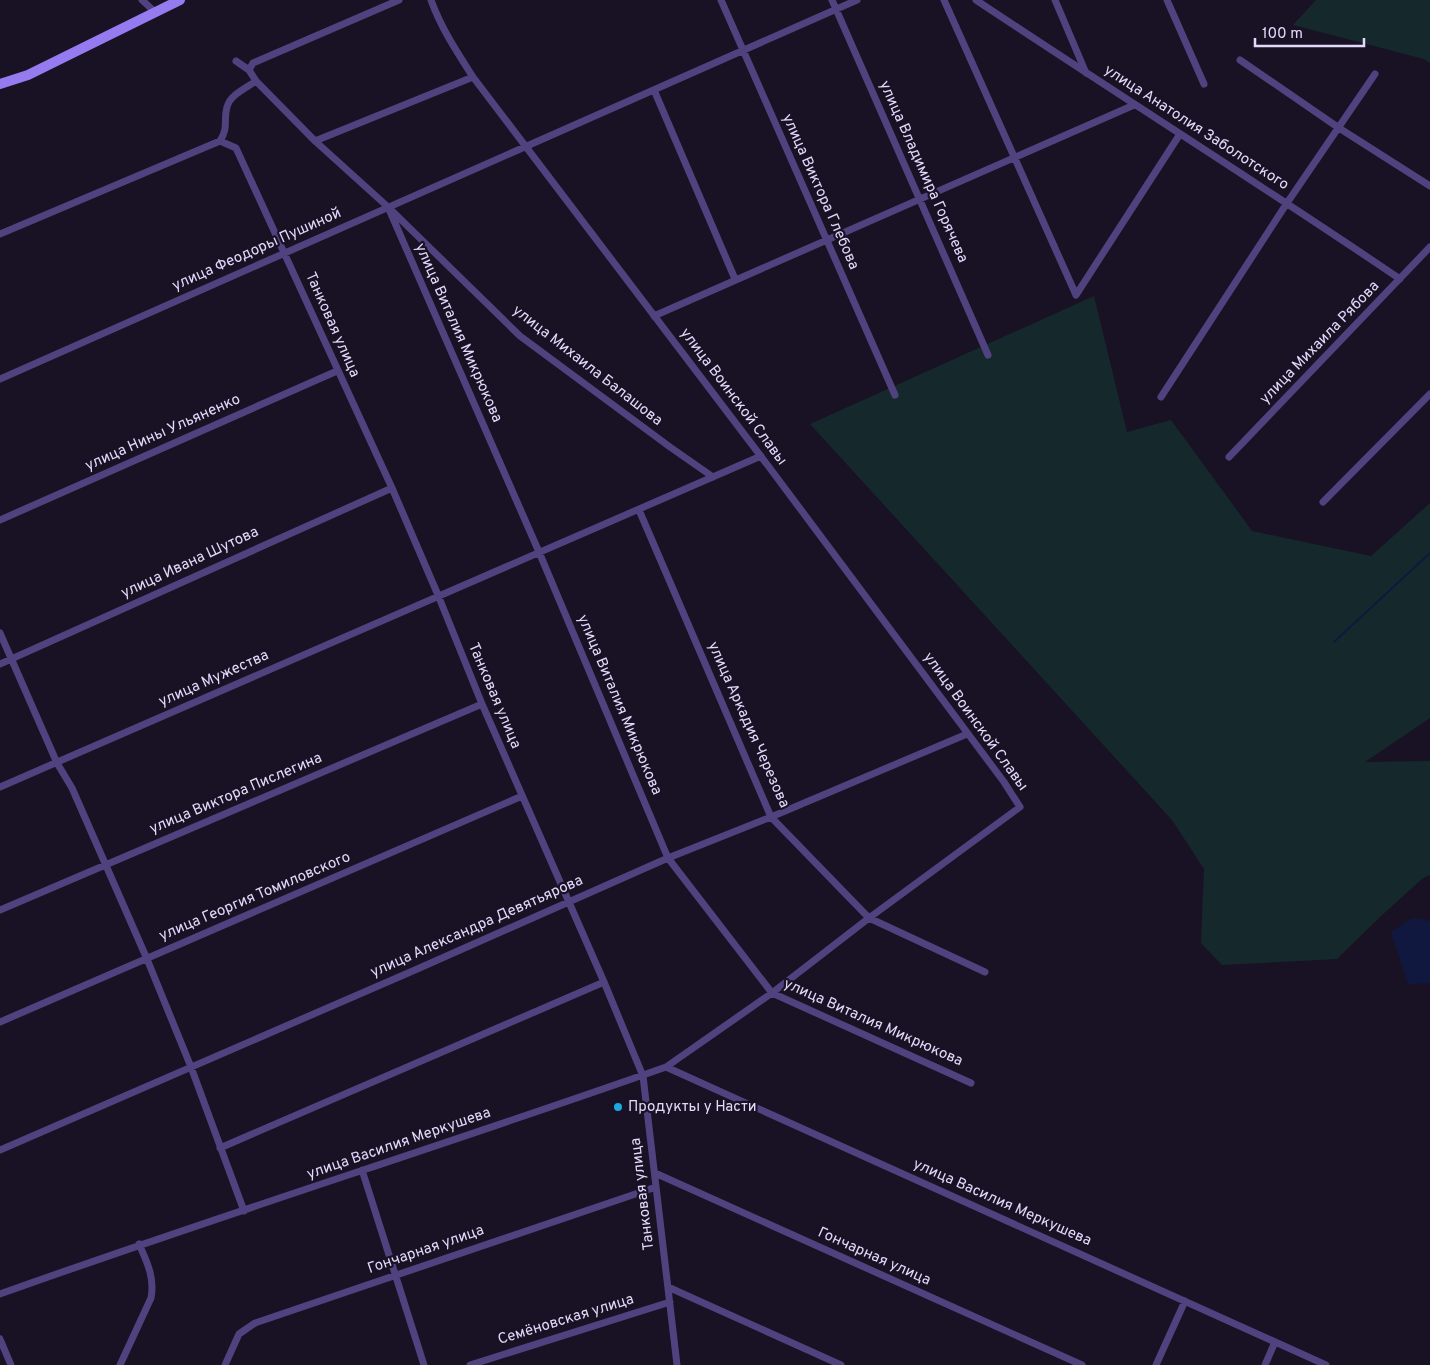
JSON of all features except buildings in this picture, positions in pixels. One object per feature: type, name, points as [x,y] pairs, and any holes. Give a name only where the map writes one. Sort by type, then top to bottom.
[{"type":"street","points":[[142,0],[155,12]]},
{"type":"street","points":[[0,84],[28,74],[180,0]]},
{"type":"street","points":[[249,70],[254,63],[399,0]]},
{"type":"street","name":"улица Воинской Славы","points":[[431,0],[437,17],[449,40],[473,77],[761,456],[1004,782],[1020,807]]},
{"type":"street","name":"улица Виктора Глебова","points":[[720,0],[895,395]]},
{"type":"street","name":"улица Владимира Горячева","points":[[832,0],[988,355]]},
{"type":"street","name":"улица Феодоры Пушиной","points":[[0,379],[857,0]]},
{"type":"street","points":[[944,0],[1016,157],[1076,295],[1180,134]]},
{"type":"street","name":"улица Анатолия Заболотского","points":[[976,0],[1400,279]]},
{"type":"street","points":[[1055,0],[1086,73]]},
{"type":"street","points":[[1167,0],[1204,84]]},
{"type":"street","points":[[1240,60],[1338,128],[1430,186]]},
{"type":"street","name":"улица Михаила Балашова","points":[[236,61],[249,70],[256,81],[316,141],[388,207],[520,336],[713,477]]},
{"type":"street","points":[[1160,397],[1287,203],[1375,74]]},
{"type":"street","points":[[316,141],[473,77]]},
{"type":"street","points":[[0,234],[220,141],[225,132],[226,107],[232,98],[256,81]]},
{"type":"street","points":[[654,90],[735,279]]},
{"type":"street","points":[[654,316],[1134,105]]},
{"type":"street","name":"Танковая улица","points":[[220,141],[236,148],[286,253],[337,371],[392,488],[482,704],[604,982],[643,1076],[677,1365]]},
{"type":"street","name":"улица Виталия Микрюкова","points":[[388,207],[539,552],[668,858],[772,993],[971,1082]]},
{"type":"street","name":"улица Михаила Рябова","points":[[1229,458],[1430,247]]},
{"type":"street","name":"улица Нины Ульяненко","points":[[0,520],[337,371]]},
{"type":"street","points":[[1323,502],[1430,394]]},
{"type":"street","name":"улица Мужества","points":[[0,787],[761,456]]},
{"type":"street","name":"улица Ивана Шутова","points":[[0,664],[392,488]]},
{"type":"street","name":"улица Аркадия Черезова","points":[[639,510],[771,817],[869,918],[985,972]]},
{"type":"street","points":[[0,632],[57,763],[72,788],[146,959],[191,1067],[244,1211]]},
{"type":"street","name":"улица Виктора Пислегина","points":[[0,910],[482,704]]},
{"type":"street","name":"улица Александра Девятьярова","points":[[0,1150],[415,970],[568,901],[967,734]]},
{"type":"street","name":"улица Георгия Томиловского","points":[[0,1022],[522,796]]},
{"type":"street","name":"улица Василия Меркушева","points":[[0,1294],[139,1244],[244,1211],[666,1067],[772,993],[869,918],[1020,807]]},
{"type":"street","points":[[220,1148],[604,982]]},
{"type":"street","name":"улица Василия Меркушева","points":[[666,1067],[1326,1365]]},
{"type":"street","points":[[362,1170],[394,1276],[424,1365]]},
{"type":"street","name":"Гончарная улица","points":[[655,1173],[1082,1365]]},
{"type":"street","name":"Гончарная улица","points":[[225,1365],[239,1334],[254,1323],[656,1187]]},
{"type":"street","points":[[120,1365],[150,1298],[153,1287],[151,1275],[139,1244]]},
{"type":"street","points":[[668,1288],[841,1365]]},
{"type":"street","points":[[1156,1365],[1185,1301]]},
{"type":"street","name":"Семёновская улица","points":[[470,1365],[670,1302]]},
{"type":"street","points":[[0,1339],[11,1365]]},
{"type":"street","points":[[1265,1365],[1275,1342]]},
{"type":"green space","points":[[1316,0],[1430,0],[1430,63],[1424,59],[1293,25]]},
{"type":"green space","points":[[1094,296],[1127,432],[1171,420],[1252,531],[1371,556],[1430,503],[1430,718],[1365,762],[1430,761],[1430,875],[1423,878],[1337,959],[1222,965],[1201,943],[1204,869],[1172,820],[810,424]]},
{"type":"water","points":[[1412,918],[1430,921],[1430,983],[1408,984],[1391,932]]},
{"type":"waterway","points":[[1334,642],[1430,553]]},
{"type":"place","name":"Продукты у Насти","points":[[618,1107]]}]
